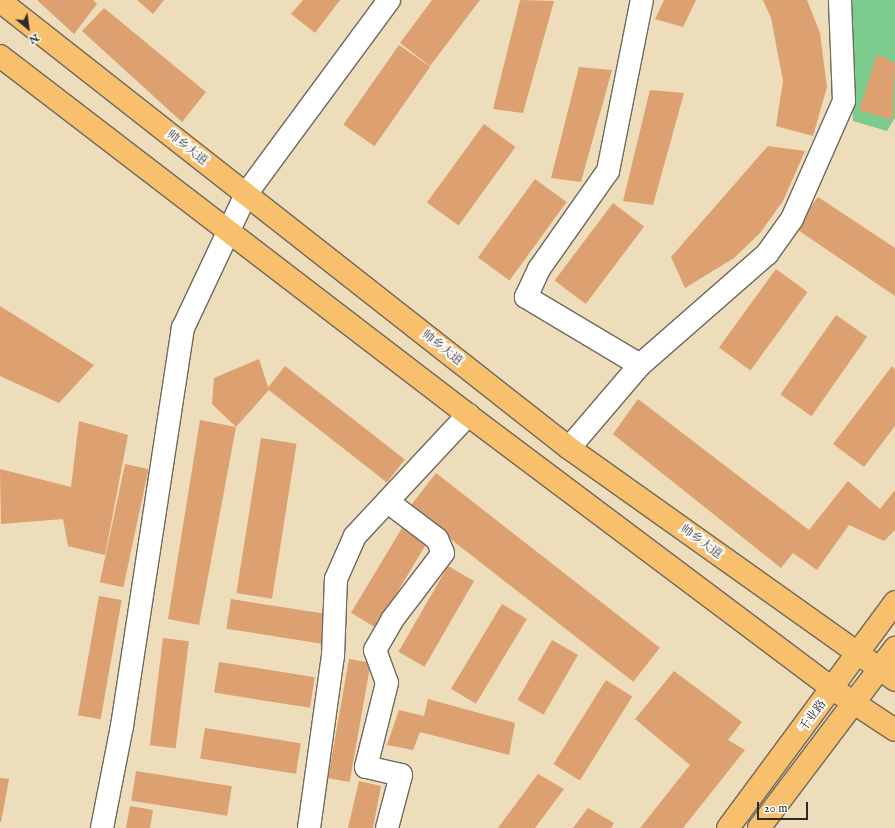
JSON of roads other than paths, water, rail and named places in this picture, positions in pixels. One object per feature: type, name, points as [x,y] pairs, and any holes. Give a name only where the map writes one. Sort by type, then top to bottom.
[{"type":"main road","name":"帅乡大道","points":[[0,1],[569,448],[857,654],[888,674]]},
{"type":"main road","points":[[0,56],[468,415],[833,689],[895,730]]},
{"type":"main road","name":"千业路","points":[[728,828],[833,689],[895,602]]},
{"type":"main road","points":[[759,828],[855,704],[888,674],[895,648]]},
{"type":"street","points":[[102,828],[122,726],[183,328],[246,194],[389,0]]},
{"type":"street","points":[[640,364],[526,297],[539,269],[608,171],[642,0]]},
{"type":"street","points":[[569,448],[640,364],[767,254],[792,219],[844,101],[840,0]]},
{"type":"street","points":[[309,828],[333,656],[336,579],[355,536],[468,415]]},
{"type":"street","points":[[387,828],[401,775],[366,767],[387,683],[375,650],[392,620],[442,553],[437,539],[388,502]]}]
